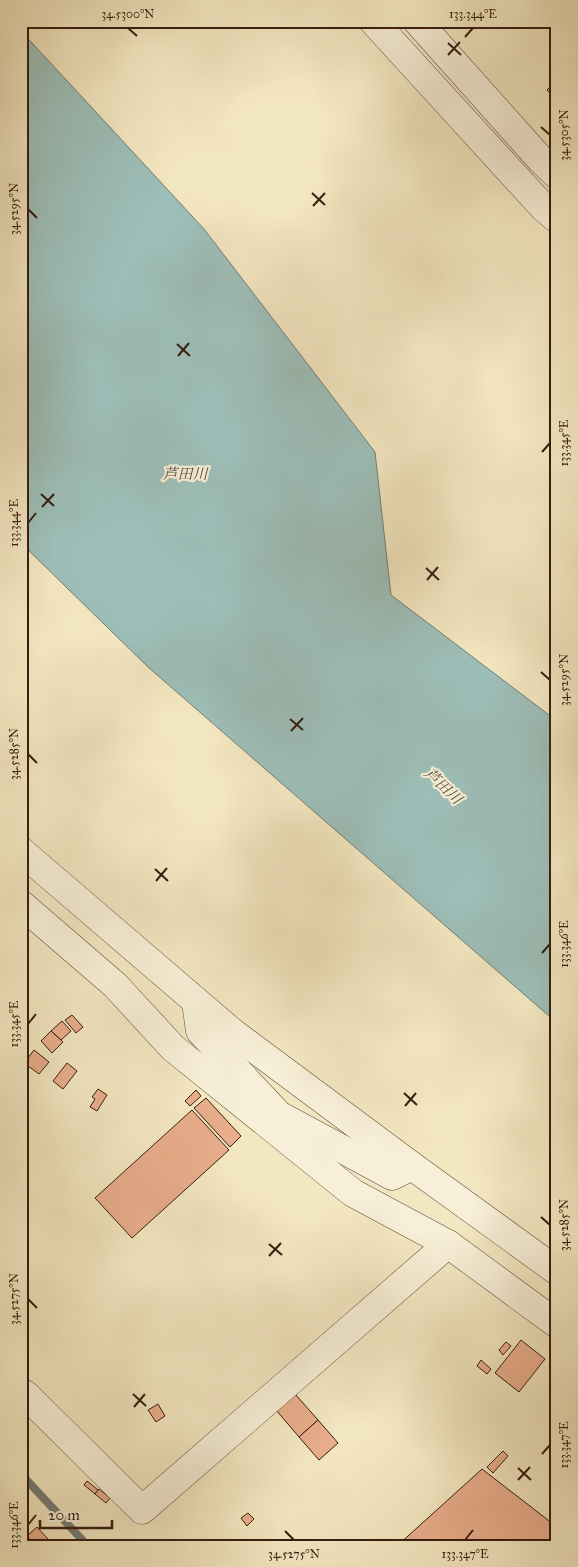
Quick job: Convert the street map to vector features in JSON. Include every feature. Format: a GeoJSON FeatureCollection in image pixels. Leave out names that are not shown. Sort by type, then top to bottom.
{"type":"FeatureCollection","features":[{"type":"Feature","properties":{"kind":"street"},"geometry":{"type":"LineString","coordinates":[[373,21],[543,207],[557,219]]}},
{"type":"Feature","properties":{"kind":"street"},"geometry":{"type":"LineString","coordinates":[[417,21],[541,160],[557,175]]}},
{"type":"Feature","properties":{"kind":"street"},"geometry":{"type":"LineString","coordinates":[[21,851],[232,1032],[557,1271]]}},
{"type":"Feature","properties":{"kind":"street"},"geometry":{"type":"LineString","coordinates":[[21,904],[115,985],[172,1048],[275,1121],[353,1192],[448,1244],[557,1324]]}},
{"type":"Feature","properties":{"kind":"street"},"geometry":{"type":"LineString","coordinates":[[196,1002],[200,1031],[275,1121],[392,1176],[412,1166]]}},
{"type":"Feature","properties":{"kind":"street"},"geometry":{"type":"LineString","coordinates":[[21,1392],[142,1510],[448,1244]]}},
{"type":"Feature","properties":{"kind":"water","name":"芦田川"},"geometry":{"type":"Polygon","coordinates":[[[21,31],[204,229],[375,452],[391,595],[557,721],[557,1023],[148,667],[21,543],[21,31]]]}},
{"type":"Feature","properties":{"kind":"building"},"geometry":{"type":"Polygon","coordinates":[[[485,21],[499,21],[491,28],[485,21]]]}},
{"type":"Feature","properties":{"kind":"building"},"geometry":{"type":"Polygon","coordinates":[[[557,85],[557,99],[547,90],[551,86],[554,88],[557,85]]]}},
{"type":"Feature","properties":{"kind":"building"},"geometry":{"type":"Polygon","coordinates":[[[72,1015],[83,1027],[76,1033],[65,1020],[72,1015]]]}},
{"type":"Feature","properties":{"kind":"building"},"geometry":{"type":"Polygon","coordinates":[[[62,1021],[71,1031],[61,1040],[51,1031],[62,1021]]]}},
{"type":"Feature","properties":{"kind":"building"},"geometry":{"type":"Polygon","coordinates":[[[51,1031],[63,1042],[52,1053],[41,1041],[51,1031]]]}},
{"type":"Feature","properties":{"kind":"building"},"geometry":{"type":"Polygon","coordinates":[[[34,1050],[49,1062],[39,1074],[24,1063],[34,1050]]]}},
{"type":"Feature","properties":{"kind":"building"},"geometry":{"type":"Polygon","coordinates":[[[67,1063],[77,1071],[63,1089],[53,1081],[67,1063]]]}},
{"type":"Feature","properties":{"kind":"building"},"geometry":{"type":"Polygon","coordinates":[[[98,1089],[107,1095],[97,1111],[90,1107],[95,1099],[92,1097],[98,1089]]]}},
{"type":"Feature","properties":{"kind":"building"},"geometry":{"type":"Polygon","coordinates":[[[196,1090],[201,1096],[190,1106],[185,1101],[196,1090]]]}},
{"type":"Feature","properties":{"kind":"building"},"geometry":{"type":"Polygon","coordinates":[[[206,1098],[241,1136],[230,1147],[194,1108],[206,1098]]]}},
{"type":"Feature","properties":{"kind":"building"},"geometry":{"type":"Polygon","coordinates":[[[192,1110],[229,1150],[132,1238],[95,1198],[192,1110]]]}},
{"type":"Feature","properties":{"kind":"building"},"geometry":{"type":"Polygon","coordinates":[[[521,1340],[545,1359],[519,1392],[495,1373],[521,1340]]]}},
{"type":"Feature","properties":{"kind":"building"},"geometry":{"type":"Polygon","coordinates":[[[506,1342],[511,1346],[503,1355],[499,1350],[506,1342]]]}},
{"type":"Feature","properties":{"kind":"building"},"geometry":{"type":"Polygon","coordinates":[[[481,1360],[491,1369],[487,1374],[477,1366],[481,1360]]]}},
{"type":"Feature","properties":{"kind":"building"},"geometry":{"type":"Polygon","coordinates":[[[295,1394],[318,1420],[299,1437],[276,1410],[295,1394]]]}},
{"type":"Feature","properties":{"kind":"building"},"geometry":{"type":"Polygon","coordinates":[[[158,1404],[165,1416],[156,1422],[148,1410],[158,1404]]]}},
{"type":"Feature","properties":{"kind":"building"},"geometry":{"type":"Polygon","coordinates":[[[318,1420],[338,1443],[319,1460],[299,1437],[318,1420]]]}},
{"type":"Feature","properties":{"kind":"building"},"geometry":{"type":"Polygon","coordinates":[[[503,1451],[508,1456],[493,1473],[487,1467],[503,1451]]]}},
{"type":"Feature","properties":{"kind":"building"},"geometry":{"type":"Polygon","coordinates":[[[482,1469],[557,1527],[557,1546],[397,1546],[482,1469]]]}},
{"type":"Feature","properties":{"kind":"building"},"geometry":{"type":"Polygon","coordinates":[[[87,1481],[98,1490],[95,1494],[84,1485],[87,1481]]]}},
{"type":"Feature","properties":{"kind":"building"},"geometry":{"type":"Polygon","coordinates":[[[99,1489],[110,1498],[106,1503],[95,1494],[99,1489]]]}},
{"type":"Feature","properties":{"kind":"building"},"geometry":{"type":"Polygon","coordinates":[[[248,1513],[254,1519],[247,1526],[241,1518],[248,1513]]]}},
{"type":"Feature","properties":{"kind":"building"},"geometry":{"type":"Polygon","coordinates":[[[37,1527],[48,1539],[40,1546],[35,1546],[27,1536],[37,1527]]]}},
{"type":"Feature","properties":{"kind":"waterway"},"geometry":{"type":"LineString","coordinates":[[21,1474],[88,1546]]}}]}
